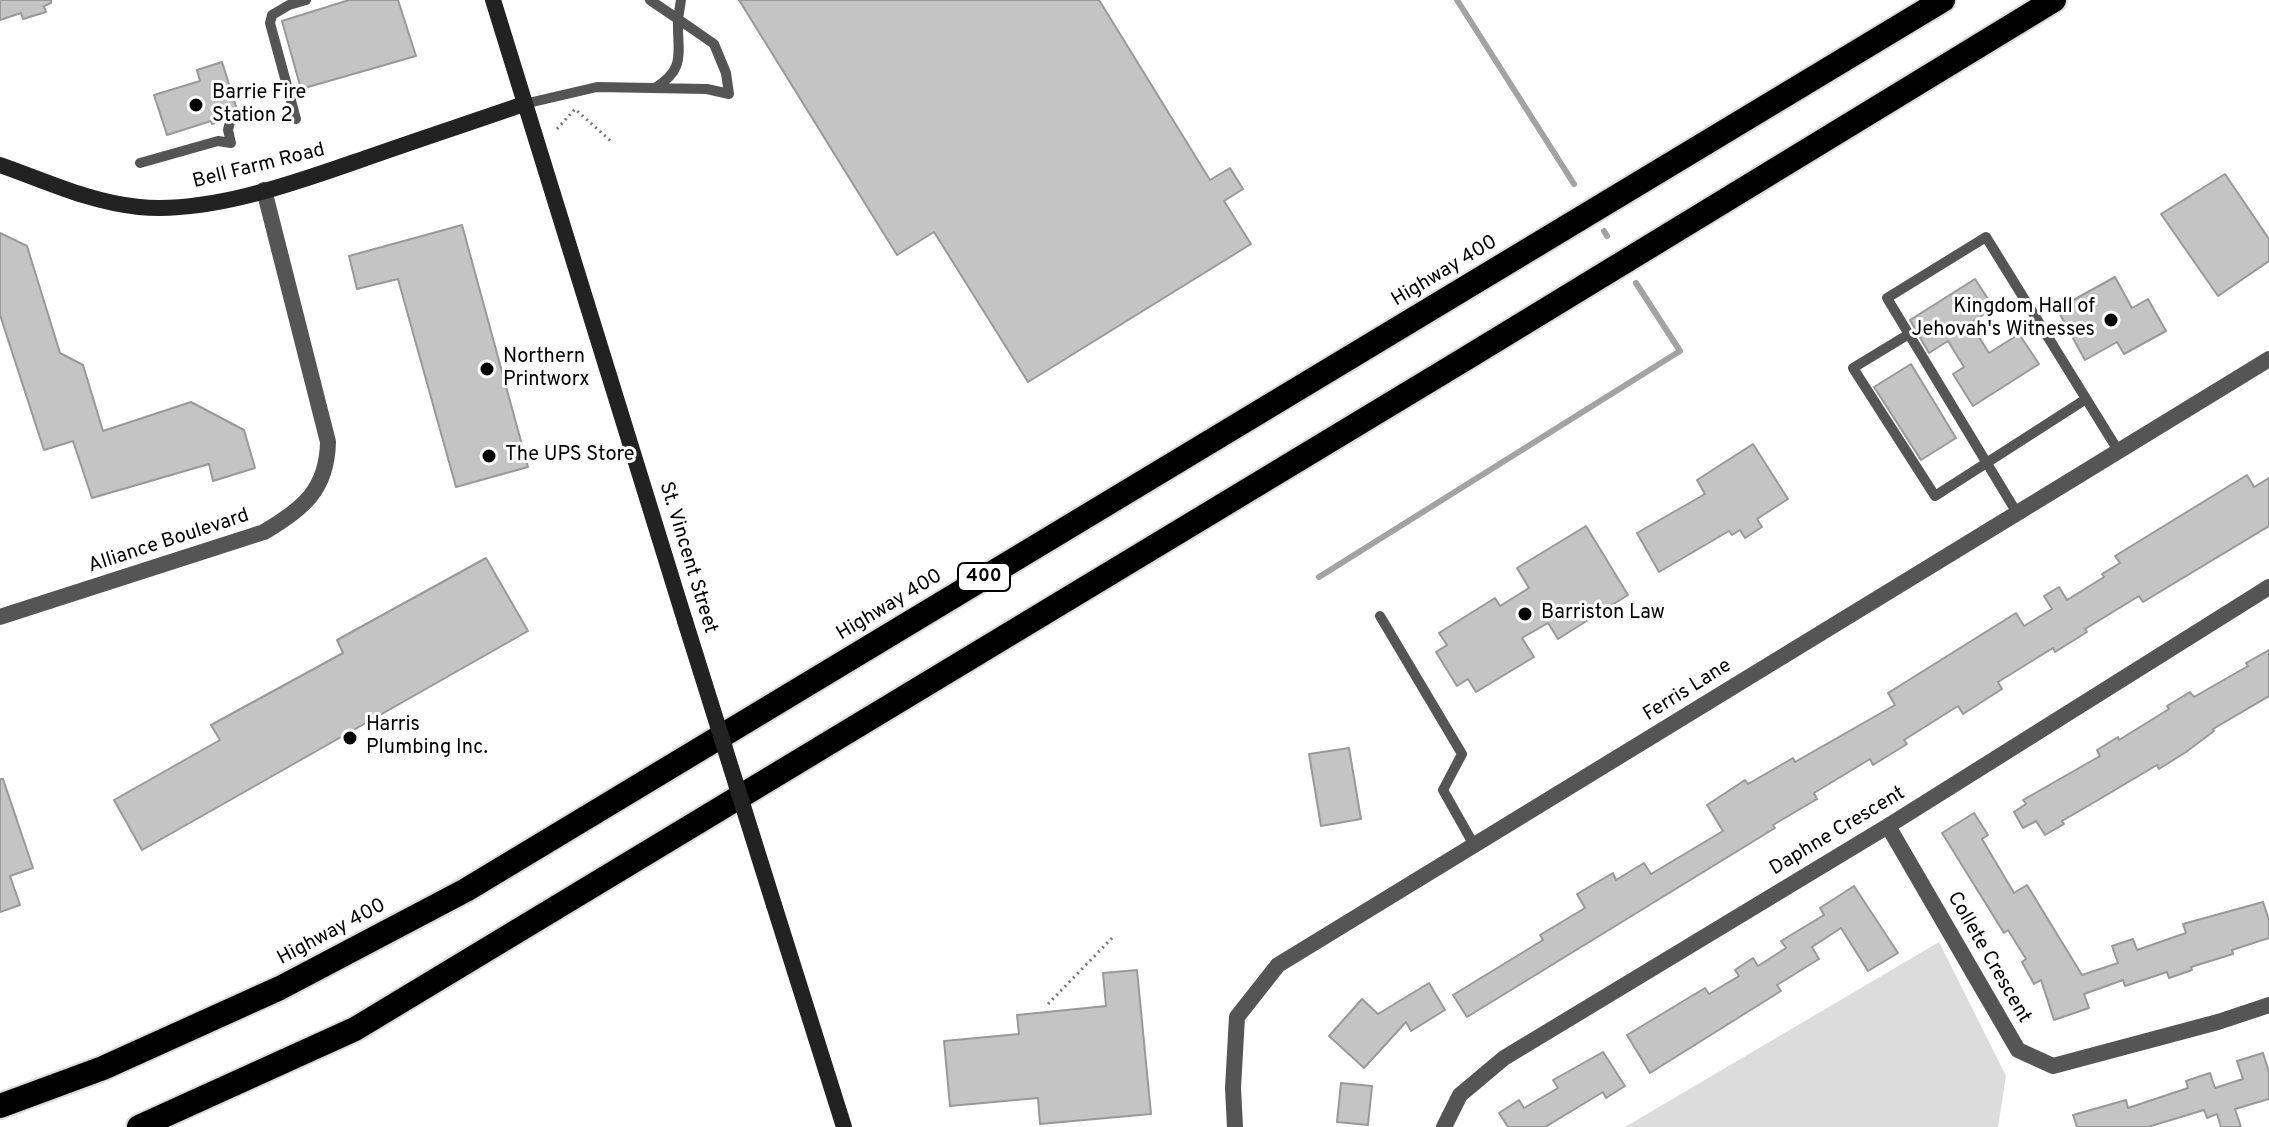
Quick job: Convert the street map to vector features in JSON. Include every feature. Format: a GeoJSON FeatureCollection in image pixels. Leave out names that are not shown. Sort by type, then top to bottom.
{"type":"FeatureCollection","features":[{"type":"Feature","properties":{"kind":"highway","name":"Highway 400"},"geometry":{"type":"LineString","coordinates":[[0,1106],[103,1068],[280,988],[466,890],[1943,0]]}},
{"type":"Feature","properties":{"kind":"highway"},"geometry":{"type":"LineString","coordinates":[[139,1127],[355,1029],[2054,0]]}},
{"type":"Feature","properties":{"kind":"main road","name":"St. Vincent Street"},"geometry":{"type":"LineString","coordinates":[[493,0],[844,1127]]}},
{"type":"Feature","properties":{"kind":"main road","name":"Bell Farm Road"},"geometry":{"type":"LineString","coordinates":[[0,165],[105,202],[141,207],[210,202],[314,176],[524,104]]}},
{"type":"Feature","properties":{"kind":"street","name":"Alliance Boulevard"},"geometry":{"type":"LineString","coordinates":[[0,617],[264,532],[297,511],[319,485],[327,463],[328,442],[264,190]]}},
{"type":"Feature","properties":{"kind":"street","name":"Ferris Lane"},"geometry":{"type":"LineString","coordinates":[[1235,1127],[1233,1088],[1237,1017],[1278,965],[2269,359]]}},
{"type":"Feature","properties":{"kind":"street","name":"Daphne Crescent"},"geometry":{"type":"LineString","coordinates":[[1444,1127],[1460,1095],[1504,1058],[1888,826],[2269,587]]}},
{"type":"Feature","properties":{"kind":"street","name":"Collete Crescent"},"geometry":{"type":"LineString","coordinates":[[1888,826],[2018,1050],[2053,1066],[2218,1022],[2269,1005]]}},
{"type":"Feature","properties":{"kind":"lane"},"geometry":{"type":"LineString","coordinates":[[296,119],[270,23],[272,15],[306,0]]}},
{"type":"Feature","properties":{"kind":"lane"},"geometry":{"type":"LineString","coordinates":[[524,104],[597,87],[707,89],[729,94],[726,73],[714,44],[650,0]]}},
{"type":"Feature","properties":{"kind":"lane"},"geometry":{"type":"LineString","coordinates":[[655,88],[668,80],[679,64],[678,19],[681,0]]}},
{"type":"Feature","properties":{"kind":"lane"},"geometry":{"type":"LineString","coordinates":[[140,163],[218,141],[231,143],[227,123]]}},
{"type":"Feature","properties":{"kind":"lane"},"geometry":{"type":"LineString","coordinates":[[2017,513],[1887,298],[1986,237],[2119,452]]}},
{"type":"Feature","properties":{"kind":"lane"},"geometry":{"type":"LineString","coordinates":[[1909,334],[1853,368],[1935,496],[2086,399]]}},
{"type":"Feature","properties":{"kind":"lane"},"geometry":{"type":"LineString","coordinates":[[1380,616],[1462,754],[1443,790],[1474,845]]}},
{"type":"Feature","properties":{"kind":"path"},"geometry":{"type":"LineString","coordinates":[[557,129],[575,109],[612,142]]}},
{"type":"Feature","properties":{"kind":"path"},"geometry":{"type":"LineString","coordinates":[[1048,1004],[1113,937]]}},
{"type":"Feature","properties":{"kind":"shaded area"},"geometry":{"type":"Polygon","coordinates":[[[1939,942],[2006,1076],[1998,1127],[1625,1127],[1939,942]]]}},
{"type":"Feature","properties":{"kind":"building"},"geometry":{"type":"Polygon","coordinates":[[[0,0],[51,0],[51,3],[44,6],[46,12],[23,19],[21,13],[0,20],[0,0]]]}},
{"type":"Feature","properties":{"kind":"building"},"geometry":{"type":"Polygon","coordinates":[[[349,0],[398,0],[416,56],[301,89],[282,21],[349,0]]]}},
{"type":"Feature","properties":{"kind":"building"},"geometry":{"type":"Polygon","coordinates":[[[739,0],[1099,0],[1210,180],[1230,168],[1243,189],[1224,201],[1251,244],[1028,382],[934,232],[897,255],[739,0]]]}},
{"type":"Feature","properties":{"kind":"building","name":"Barrie Fire Station 2"},"geometry":{"type":"Polygon","coordinates":[[[222,62],[239,116],[230,110],[222,121],[212,124],[211,121],[167,135],[154,95],[200,81],[197,70],[222,62]]]}},
{"type":"Feature","properties":{"kind":"building"},"geometry":{"type":"Polygon","coordinates":[[[2225,174],[2269,239],[2269,261],[2218,296],[2161,214],[2225,174]]]}},
{"type":"Feature","properties":{"kind":"building"},"geometry":{"type":"Polygon","coordinates":[[[462,225],[528,467],[456,487],[398,279],[357,289],[349,256],[462,225]]]}},
{"type":"Feature","properties":{"kind":"building"},"geometry":{"type":"Polygon","coordinates":[[[0,233],[27,246],[60,353],[83,365],[103,431],[191,402],[244,430],[255,468],[213,481],[209,464],[92,498],[73,441],[44,450],[0,315],[0,233]]]}},
{"type":"Feature","properties":{"kind":"building","name":"Kingdom Hall of Jehovah's Witnesses"},"geometry":{"type":"Polygon","coordinates":[[[2115,277],[2132,308],[2148,299],[2166,331],[2124,354],[2117,342],[2085,360],[2057,309],[2115,277]]]}},
{"type":"Feature","properties":{"kind":"building"},"geometry":{"type":"Polygon","coordinates":[[[1975,279],[1994,308],[1970,323],[1989,353],[2019,334],[2039,364],[1973,406],[1953,374],[1964,367],[1948,341],[1929,353],[1910,320],[1975,279]]]}},
{"type":"Feature","properties":{"kind":"building"},"geometry":{"type":"Polygon","coordinates":[[[1911,364],[1956,438],[1921,460],[1874,387],[1911,364]]]}},
{"type":"Feature","properties":{"kind":"building"},"geometry":{"type":"Polygon","coordinates":[[[1753,444],[1788,499],[1757,519],[1762,527],[1745,538],[1740,530],[1732,535],[1729,531],[1659,572],[1637,533],[1705,494],[1697,480],[1753,444]]]}},
{"type":"Feature","properties":{"kind":"building"},"geometry":{"type":"Polygon","coordinates":[[[2247,475],[2254,487],[2269,478],[2269,526],[2143,602],[2139,596],[2085,629],[2087,632],[2055,652],[2053,648],[1998,682],[2002,689],[1963,714],[1958,706],[1904,740],[1907,744],[1873,765],[1870,759],[1814,793],[1817,799],[1773,825],[1775,828],[1467,1017],[1453,995],[1543,940],[1540,935],[1585,908],[1577,894],[1613,873],[1616,880],[1644,863],[1651,874],[1723,831],[1707,805],[1745,780],[1748,784],[1793,758],[1795,762],[1895,705],[1888,693],[2016,613],[2024,626],[2052,609],[2044,596],[2059,587],[2067,600],[2120,563],[2115,556],[2247,475]]]}},
{"type":"Feature","properties":{"kind":"building"},"geometry":{"type":"Polygon","coordinates":[[[1586,526],[1628,595],[1558,639],[1548,623],[1522,638],[1534,657],[1476,692],[1468,679],[1457,686],[1436,652],[1447,645],[1439,633],[1495,598],[1500,606],[1529,588],[1517,568],[1586,526]]]}},
{"type":"Feature","properties":{"kind":"building"},"geometry":{"type":"Polygon","coordinates":[[[486,558],[528,631],[142,850],[114,800],[220,740],[211,725],[343,653],[337,640],[486,558]]]}},
{"type":"Feature","properties":{"kind":"building"},"geometry":{"type":"Polygon","coordinates":[[[2269,650],[2269,696],[2213,729],[2186,752],[2159,769],[2157,765],[2062,821],[2064,824],[2045,835],[2036,821],[2023,828],[2014,812],[2026,804],[2023,800],[2100,756],[2097,750],[2169,709],[2167,706],[2190,692],[2194,697],[2248,666],[2246,663],[2269,650]]]}},
{"type":"Feature","properties":{"kind":"building"},"geometry":{"type":"Polygon","coordinates":[[[1349,748],[1361,819],[1321,826],[1309,754],[1349,748]]]}},
{"type":"Feature","properties":{"kind":"building"},"geometry":{"type":"Polygon","coordinates":[[[0,779],[3,779],[33,868],[10,876],[20,905],[0,912],[0,779]]]}},
{"type":"Feature","properties":{"kind":"building"},"geometry":{"type":"Polygon","coordinates":[[[1974,813],[1988,835],[1982,839],[2014,893],[2027,885],[2082,975],[2118,963],[2112,946],[2133,939],[2137,950],[2186,933],[2183,924],[2263,902],[2269,920],[2269,938],[2232,950],[2233,954],[2191,967],[2192,970],[2169,978],[2167,972],[2125,986],[2123,980],[2084,994],[2089,1008],[2054,1020],[2041,980],[2034,984],[2022,962],[2026,959],[2008,930],[2004,933],[1942,833],[1974,813]]]}},
{"type":"Feature","properties":{"kind":"building"},"geometry":{"type":"Polygon","coordinates":[[[1854,886],[1898,953],[1868,971],[1841,928],[1812,947],[1819,959],[1777,985],[1781,991],[1650,1073],[1627,1035],[1705,988],[1709,994],[1739,976],[1735,970],[1753,958],[1758,966],[1786,948],[1781,941],[1824,915],[1820,908],[1854,886]]]}},
{"type":"Feature","properties":{"kind":"building"},"geometry":{"type":"Polygon","coordinates":[[[1137,970],[1151,1114],[1040,1124],[1038,1098],[950,1106],[944,1041],[1019,1034],[1017,1015],[1106,1006],[1103,973],[1137,970]]]}},
{"type":"Feature","properties":{"kind":"building"},"geometry":{"type":"Polygon","coordinates":[[[1429,983],[1445,1010],[1411,1031],[1406,1022],[1364,1068],[1329,1036],[1362,999],[1378,1014],[1429,983]]]}},
{"type":"Feature","properties":{"kind":"building"},"geometry":{"type":"Polygon","coordinates":[[[1603,1052],[1625,1086],[1606,1098],[1603,1092],[1545,1127],[1508,1127],[1499,1113],[1519,1100],[1524,1108],[1558,1088],[1553,1080],[1603,1052]]]}},
{"type":"Feature","properties":{"kind":"building"},"geometry":{"type":"Polygon","coordinates":[[[2263,1053],[2269,1072],[2269,1099],[2235,1109],[2241,1127],[2221,1127],[2217,1114],[2207,1118],[2204,1110],[2148,1127],[2077,1127],[2073,1115],[2126,1100],[2128,1108],[2188,1088],[2186,1081],[2210,1073],[2215,1088],[2243,1079],[2237,1061],[2263,1053]]]}},
{"type":"Feature","properties":{"kind":"building"},"geometry":{"type":"Polygon","coordinates":[[[1341,1083],[1372,1086],[1368,1125],[1337,1122],[1341,1083]]]}},
{"type":"Feature","properties":{"kind":"waterway"},"geometry":{"type":"LineString","coordinates":[[1457,0],[1574,184]]}},
{"type":"Feature","properties":{"kind":"waterway"},"geometry":{"type":"LineString","coordinates":[[1604,231],[1607,236]]}},
{"type":"Feature","properties":{"kind":"waterway"},"geometry":{"type":"LineString","coordinates":[[1319,577],[1680,351],[1636,283]]}},
{"type":"Feature","properties":{"kind":"place","name":"Barrie Fire Station 2"},"geometry":{"type":"Point","coordinates":[196,105]}},
{"type":"Feature","properties":{"kind":"place","name":"Kingdom Hall of Jehovah's Witnesses"},"geometry":{"type":"Point","coordinates":[2111,320]}},
{"type":"Feature","properties":{"kind":"place","name":"Northern Printworx"},"geometry":{"type":"Point","coordinates":[487,369]}},
{"type":"Feature","properties":{"kind":"place","name":"The UPS Store"},"geometry":{"type":"Point","coordinates":[489,456]}},
{"type":"Feature","properties":{"kind":"place","name":"Barriston Law"},"geometry":{"type":"Point","coordinates":[1525,614]}},
{"type":"Feature","properties":{"kind":"place","name":"Harris Plumbing Inc."},"geometry":{"type":"Point","coordinates":[350,738]}}]}
